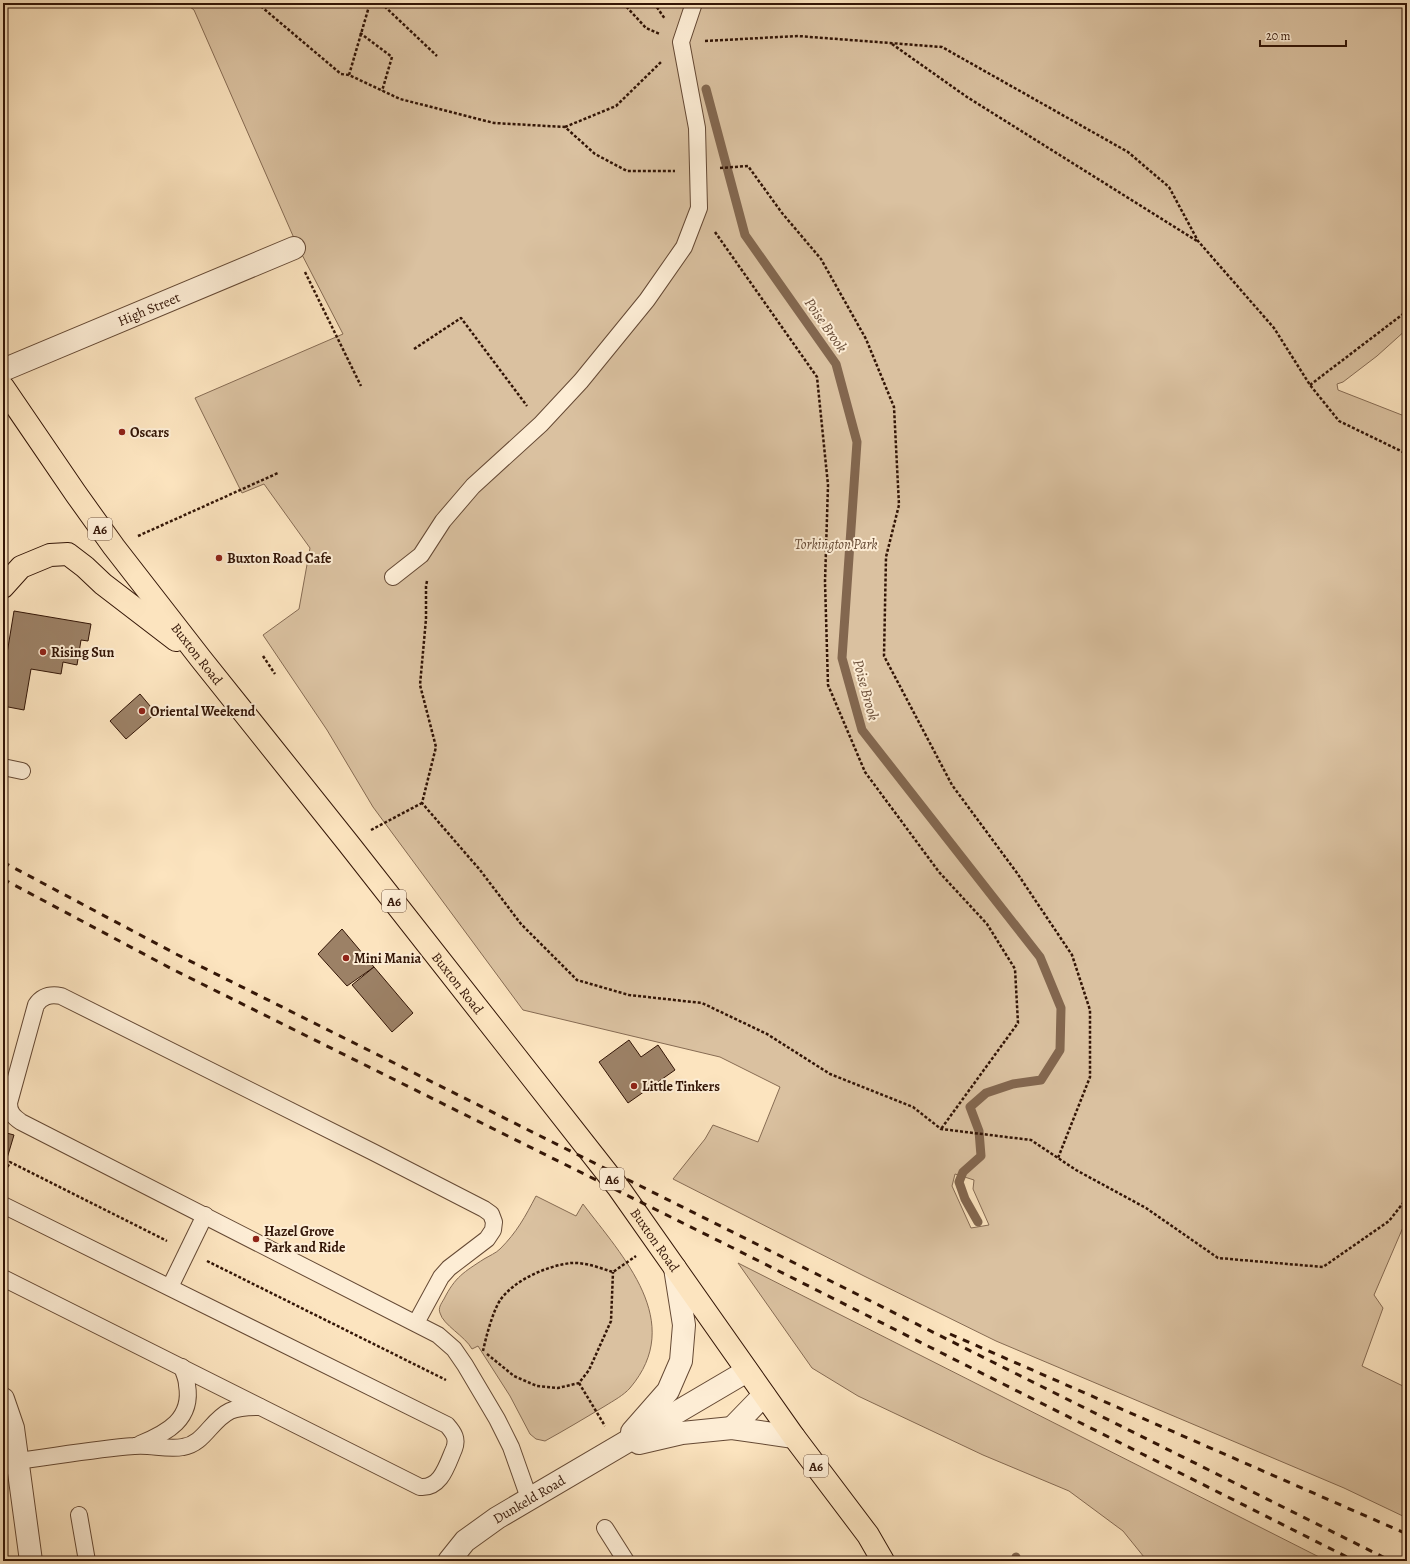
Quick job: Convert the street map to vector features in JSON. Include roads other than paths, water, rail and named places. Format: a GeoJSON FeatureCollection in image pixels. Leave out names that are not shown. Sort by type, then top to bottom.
{"type":"FeatureCollection","features":[{"type":"Feature","properties":{"kind":"highway"},"geometry":{"type":"LineString","coordinates":[[3,418],[5,390]]}},
{"type":"Feature","properties":{"kind":"highway","name":"Buxton Road"},"geometry":{"type":"LineString","coordinates":[[5,390],[114,547],[618,1187],[764,1396],[868,1535],[883,1561]]}},
{"type":"Feature","properties":{"kind":"highway"},"geometry":{"type":"LineString","coordinates":[[3,587],[21,568],[50,555],[68,554],[103,584],[201,659]]}},
{"type":"Feature","properties":{"kind":"street","name":"High Street"},"geometry":{"type":"LineString","coordinates":[[3,370],[294,248]]}},
{"type":"Feature","properties":{"kind":"street","name":"Dunkeld Road"},"geometry":{"type":"LineString","coordinates":[[618,1448],[668,1391],[681,1361],[684,1325],[675,1268]]}},
{"type":"Feature","properties":{"kind":"street","name":"Dunkeld Road"},"geometry":{"type":"LineString","coordinates":[[449,1561],[465,1541],[498,1518],[747,1371]]}},
{"type":"Feature","properties":{"kind":"street"},"geometry":{"type":"LineString","coordinates":[[732,1428],[764,1396]]}},
{"type":"Feature","properties":{"kind":"street"},"geometry":{"type":"LineString","coordinates":[[3,1398],[13,1428],[31,1561]]}},
{"type":"Feature","properties":{"kind":"street","name":"Dunkeld Road"},"geometry":{"type":"LineString","coordinates":[[618,1448],[682,1433],[732,1428],[794,1437]]}},
{"type":"Feature","properties":{"kind":"lane"},"geometry":{"type":"LineString","coordinates":[[393,577],[421,555],[443,521],[473,486],[541,424],[581,381],[647,300],[684,247],[699,208],[697,128],[681,42],[694,3]]}},
{"type":"Feature","properties":{"kind":"lane"},"geometry":{"type":"LineString","coordinates":[[3,767],[22,771]]}},
{"type":"Feature","properties":{"kind":"lane"},"geometry":{"type":"LineString","coordinates":[[416,1323],[434,1288],[445,1272],[487,1239],[493,1230],[494,1222],[491,1214],[484,1208],[374,1152],[61,996],[48,996],[40,999],[36,1005],[9,1103],[9,1109],[12,1115],[21,1122],[438,1335],[454,1349],[497,1419],[511,1447],[530,1498]]}},
{"type":"Feature","properties":{"kind":"lane"},"geometry":{"type":"LineString","coordinates":[[3,1205],[447,1425],[456,1438],[456,1444],[437,1482],[427,1488],[420,1487],[3,1278]]}},
{"type":"Feature","properties":{"kind":"lane"},"geometry":{"type":"LineString","coordinates":[[170,1287],[205,1215]]}},
{"type":"Feature","properties":{"kind":"lane"},"geometry":{"type":"LineString","coordinates":[[17,1461],[136,1445],[158,1437],[173,1426],[183,1416],[187,1405],[188,1386],[182,1368]]}},
{"type":"Feature","properties":{"kind":"lane"},"geometry":{"type":"LineString","coordinates":[[136,1445],[171,1449],[184,1447],[195,1443],[206,1434],[214,1423],[229,1412],[243,1408],[260,1407]]}},
{"type":"Feature","properties":{"kind":"lane"},"geometry":{"type":"LineString","coordinates":[[79,1514],[87,1561]]}},
{"type":"Feature","properties":{"kind":"lane"},"geometry":{"type":"LineString","coordinates":[[605,1528],[626,1561]]}},
{"type":"Feature","properties":{"kind":"waterway","name":"Poise Brook"},"geometry":{"type":"LineString","coordinates":[[706,89],[745,235],[836,364],[857,442],[842,658],[862,730],[1040,957],[1061,1008],[1060,1050],[1041,1080],[1013,1084],[986,1093],[970,1107],[979,1131],[981,1156],[963,1172],[959,1182],[965,1199],[978,1222]]}},
{"type":"Feature","properties":{"kind":"waterway","name":"Poise Brook"},"geometry":{"type":"LineString","coordinates":[[1016,1557],[1018,1561]]}},
{"type":"Feature","properties":{"kind":"railway"},"geometry":{"type":"LineString","coordinates":[[3,862],[178,955],[1391,1561]]}},
{"type":"Feature","properties":{"kind":"railway"},"geometry":{"type":"LineString","coordinates":[[3,879],[172,969],[731,1247],[1355,1561]]}},
{"type":"Feature","properties":{"kind":"railway"},"geometry":{"type":"LineString","coordinates":[[950,1334],[1407,1534]]}},
{"type":"Feature","properties":{"kind":"place","name":"Oscars"},"geometry":{"type":"Point","coordinates":[122,432]}},
{"type":"Feature","properties":{"kind":"place","name":"Buxton Road Cafe"},"geometry":{"type":"Point","coordinates":[219,558]}},
{"type":"Feature","properties":{"kind":"place","name":"Rising Sun"},"geometry":{"type":"Point","coordinates":[43,652]}},
{"type":"Feature","properties":{"kind":"place","name":"Oriental Weekend"},"geometry":{"type":"Point","coordinates":[142,711]}},
{"type":"Feature","properties":{"kind":"place","name":"Mini Mania"},"geometry":{"type":"Point","coordinates":[346,958]}},
{"type":"Feature","properties":{"kind":"place","name":"Little Tinkers"},"geometry":{"type":"Point","coordinates":[634,1086]}},
{"type":"Feature","properties":{"kind":"place","name":"Hazel Grove Park and Ride"},"geometry":{"type":"Point","coordinates":[256,1239]}},
{"type":"Feature","properties":{"kind":"park label","name":"Torkington Park"},"geometry":{"type":"Point","coordinates":[836,544]}}]}
